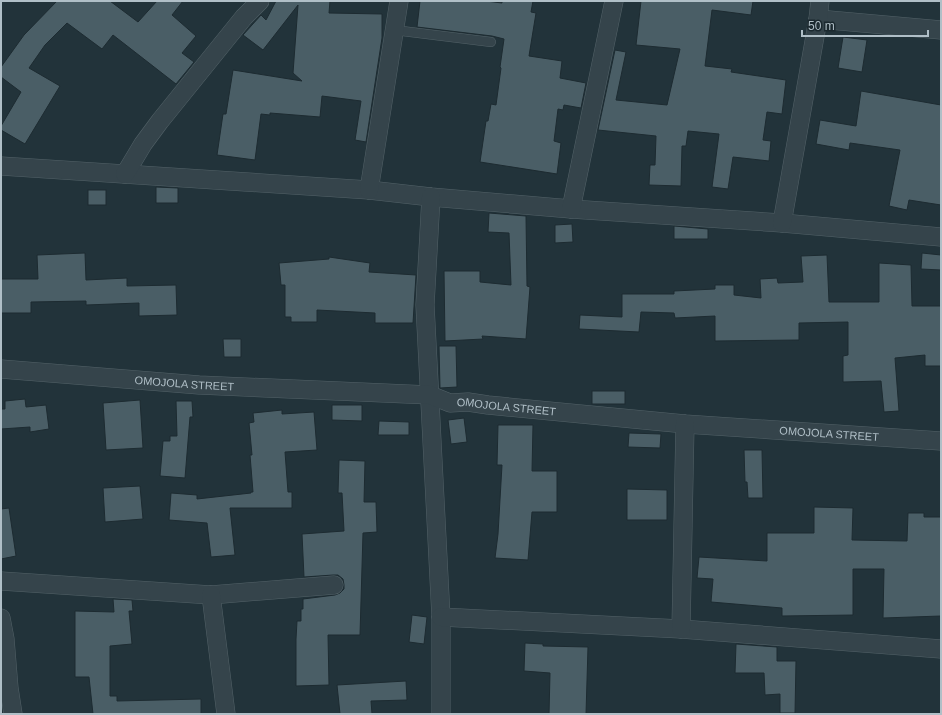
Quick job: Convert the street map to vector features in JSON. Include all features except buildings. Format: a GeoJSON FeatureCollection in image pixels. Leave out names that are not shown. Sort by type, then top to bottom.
{"type":"FeatureCollection","features":[{"type":"Feature","properties":{"kind":"street"},"geometry":{"type":"LineString","coordinates":[[125,174],[143,144],[160,121],[244,17],[260,1]]}},
{"type":"Feature","properties":{"kind":"street"},"geometry":{"type":"LineString","coordinates":[[369,190],[399,1]]}},
{"type":"Feature","properties":{"kind":"street"},"geometry":{"type":"LineString","coordinates":[[571,209],[614,1]]}},
{"type":"Feature","properties":{"kind":"street"},"geometry":{"type":"LineString","coordinates":[[782,223],[820,1]]}},
{"type":"Feature","properties":{"kind":"street"},"geometry":{"type":"LineString","coordinates":[[818,19],[941,30]]}},
{"type":"Feature","properties":{"kind":"street"},"geometry":{"type":"LineString","coordinates":[[1,166],[369,190],[571,209],[782,223],[941,237]]}},
{"type":"Feature","properties":{"kind":"street"},"geometry":{"type":"LineString","coordinates":[[431,197],[425,305],[441,618],[441,714]]}},
{"type":"Feature","properties":{"kind":"street","name":"OMOJOLA STREET"},"geometry":{"type":"LineString","coordinates":[[1,369],[199,385],[430,395],[450,403],[468,402],[685,424],[941,442]]}},
{"type":"Feature","properties":{"kind":"street"},"geometry":{"type":"LineString","coordinates":[[681,630],[685,424]]}},
{"type":"Feature","properties":{"kind":"street"},"geometry":{"type":"LineString","coordinates":[[1,581],[212,595],[334,585]]}},
{"type":"Feature","properties":{"kind":"street"},"geometry":{"type":"LineString","coordinates":[[212,595],[226,714]]}},
{"type":"Feature","properties":{"kind":"street"},"geometry":{"type":"LineString","coordinates":[[1,618],[5,639],[5,690],[13,714]]}},
{"type":"Feature","properties":{"kind":"street"},"geometry":{"type":"LineString","coordinates":[[441,618],[681,630],[941,649]]}},
{"type":"Feature","properties":{"kind":"lane"},"geometry":{"type":"LineString","coordinates":[[394,30],[491,42]]}}]}
